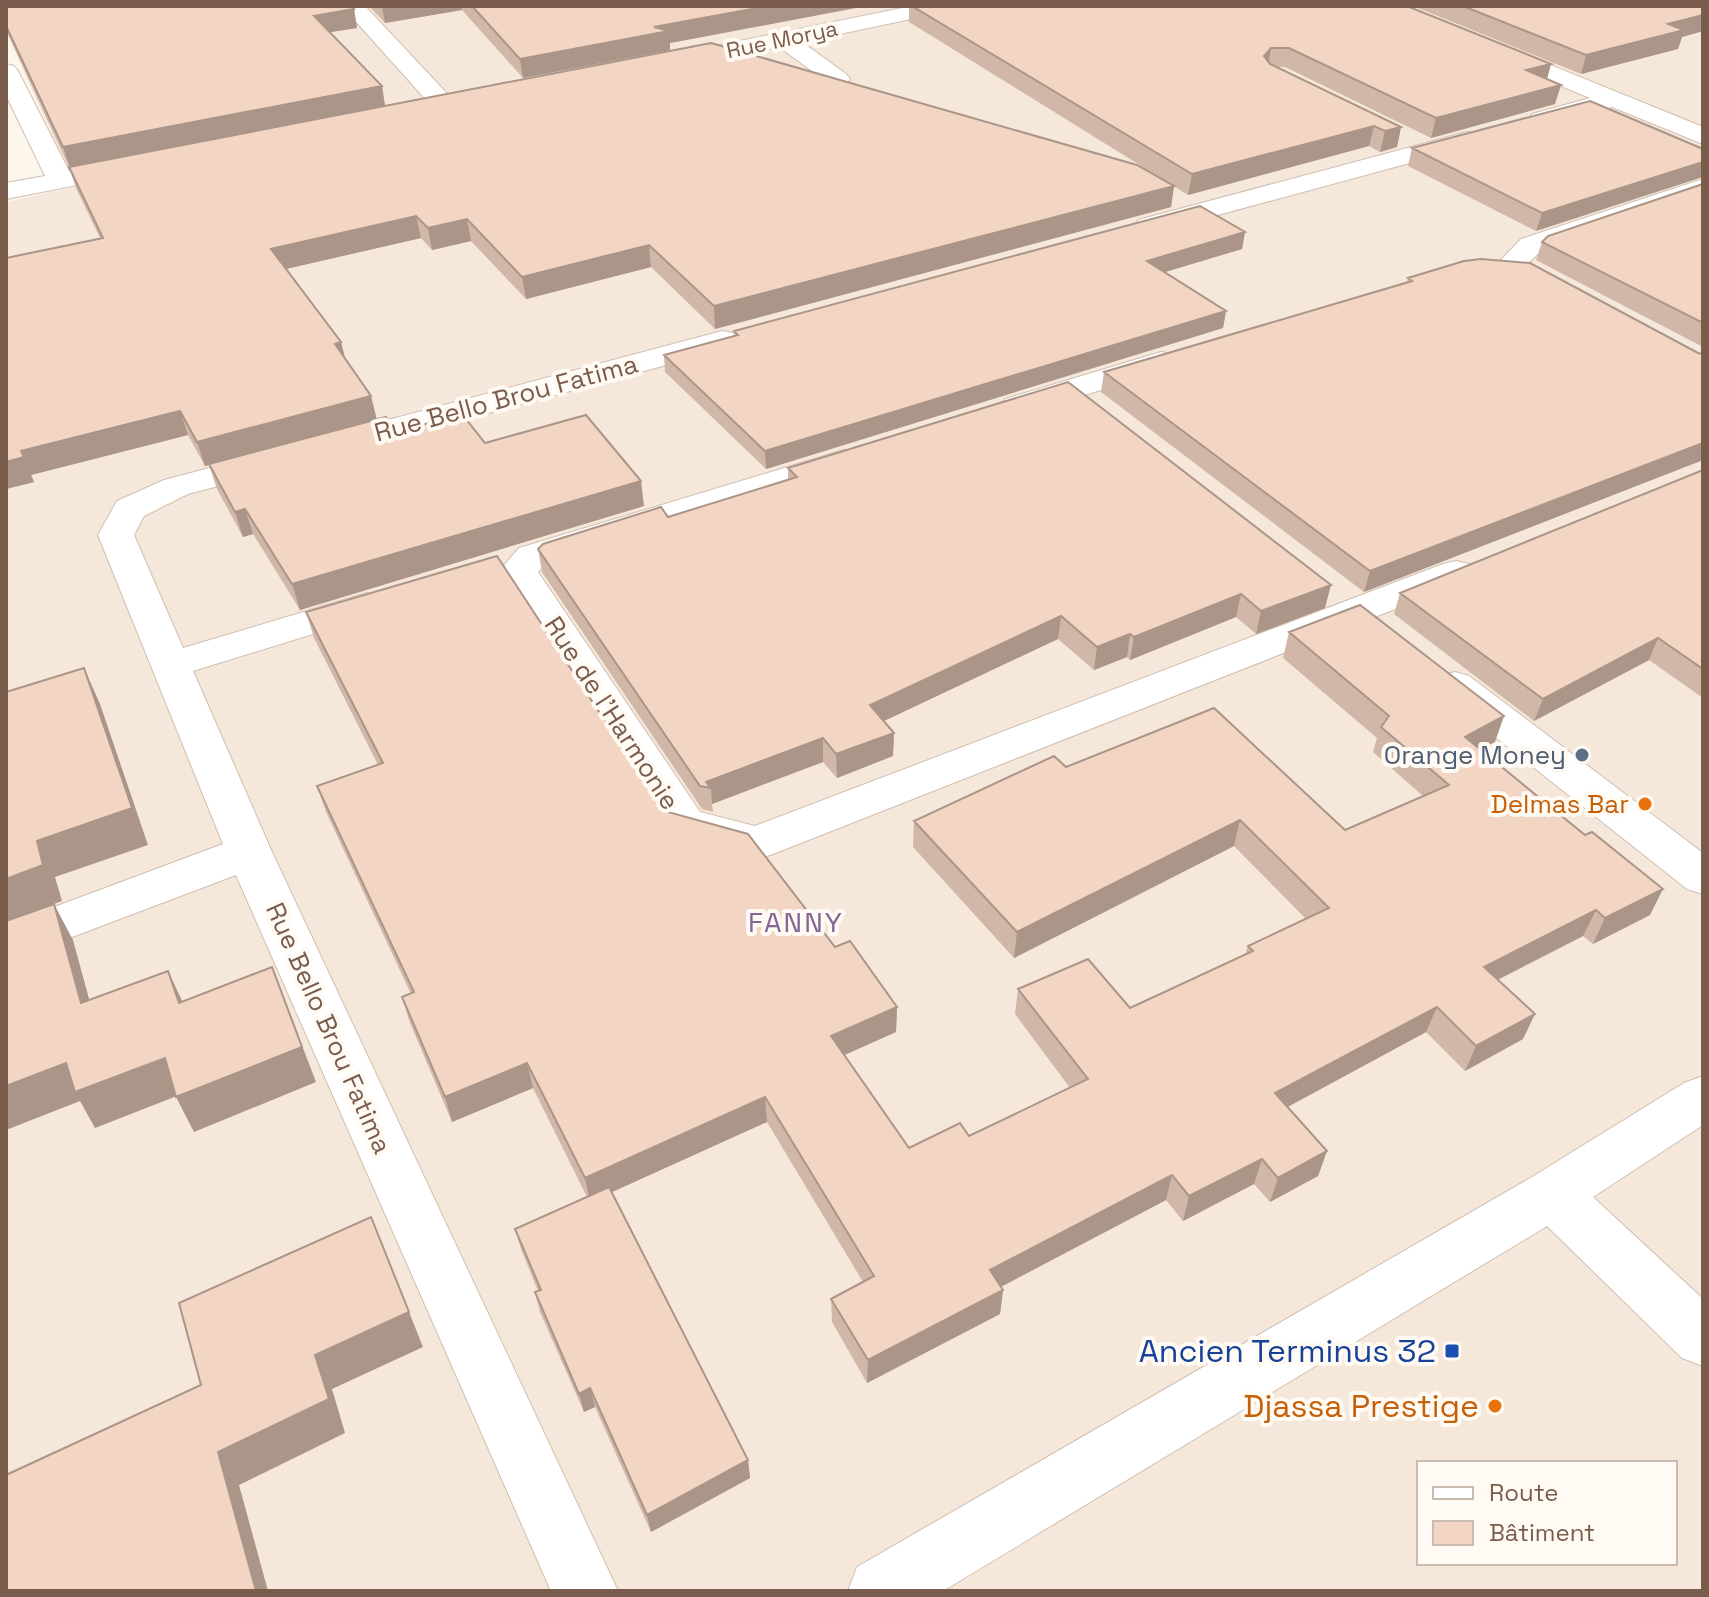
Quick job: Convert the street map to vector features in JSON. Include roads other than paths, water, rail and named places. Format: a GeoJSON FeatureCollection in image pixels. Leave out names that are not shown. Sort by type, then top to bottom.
{"type":"FeatureCollection","features":[{"type":"Feature","properties":{"kind":"street"},"geometry":{"type":"LineString","coordinates":[[353,6],[445,106]]}},
{"type":"Feature","properties":{"kind":"street","name":"Rue Morya"},"geometry":{"type":"LineString","coordinates":[[648,67],[914,9],[944,6]]}},
{"type":"Feature","properties":{"kind":"street"},"geometry":{"type":"LineString","coordinates":[[1386,6],[1703,136]]}},
{"type":"Feature","properties":{"kind":"street"},"geometry":{"type":"LineString","coordinates":[[783,39],[838,79]]}},
{"type":"Feature","properties":{"kind":"street"},"geometry":{"type":"LineString","coordinates":[[6,71],[60,180]]}},
{"type":"Feature","properties":{"kind":"street"},"geometry":{"type":"LineString","coordinates":[[414,112],[476,100]]}},
{"type":"Feature","properties":{"kind":"street"},"geometry":{"type":"LineString","coordinates":[[1109,236],[1416,143],[1612,100]]}},
{"type":"Feature","properties":{"kind":"street"},"geometry":{"type":"LineString","coordinates":[[6,191],[153,163]]}},
{"type":"Feature","properties":{"kind":"street"},"geometry":{"type":"LineString","coordinates":[[1508,267],[1531,245],[1703,187]]}},
{"type":"Feature","properties":{"kind":"street"},"geometry":{"type":"LineString","coordinates":[[1476,266],[1532,271],[1545,278]]}},
{"type":"Feature","properties":{"kind":"street","name":"Rue Bello Brou Fatima"},"geometry":{"type":"LineString","coordinates":[[585,1591],[249,852],[116,535],[130,509],[176,487],[757,331]]}},
{"type":"Feature","properties":{"kind":"street"},"geometry":{"type":"LineString","coordinates":[[981,417],[1189,352]]}},
{"type":"Feature","properties":{"kind":"street"},"geometry":{"type":"LineString","coordinates":[[1072,389],[1109,418]]}},
{"type":"Feature","properties":{"kind":"street"},"geometry":{"type":"LineString","coordinates":[[477,571],[874,450]]}},
{"type":"Feature","properties":{"kind":"street","name":"Rue de l'Harmonie"},"geometry":{"type":"LineString","coordinates":[[532,556],[518,571],[685,824],[757,843],[1360,611]]}},
{"type":"Feature","properties":{"kind":"street"},"geometry":{"type":"LineString","coordinates":[[1360,611],[1488,559]]}},
{"type":"Feature","properties":{"kind":"street"},"geometry":{"type":"LineString","coordinates":[[1322,582],[1703,877]]}},
{"type":"Feature","properties":{"kind":"street"},"geometry":{"type":"LineString","coordinates":[[170,665],[407,592]]}},
{"type":"Feature","properties":{"kind":"street"},"geometry":{"type":"LineString","coordinates":[[6,944],[249,852]]}},
{"type":"Feature","properties":{"kind":"street"},"geometry":{"type":"LineString","coordinates":[[881,1591],[1552,1194],[1703,1098]]}},
{"type":"Feature","properties":{"kind":"street"},"geometry":{"type":"LineString","coordinates":[[1552,1194],[1703,1338]]}},
{"type":"Feature","properties":{"kind":"place","name":"Orange Money"},"geometry":{"type":"Point","coordinates":[1582,755]}},
{"type":"Feature","properties":{"kind":"place","name":"Delmas Bar"},"geometry":{"type":"Point","coordinates":[1645,804]}},
{"type":"Feature","properties":{"kind":"place","name":"Ancien Terminus 32"},"geometry":{"type":"Point","coordinates":[1452,1351]}},
{"type":"Feature","properties":{"kind":"place","name":"Djassa Prestige"},"geometry":{"type":"Point","coordinates":[1495,1406]}},
{"type":"Feature","properties":{"kind":"district","name":"FANNY"},"geometry":{"type":"Point","coordinates":[796,922]}}]}
